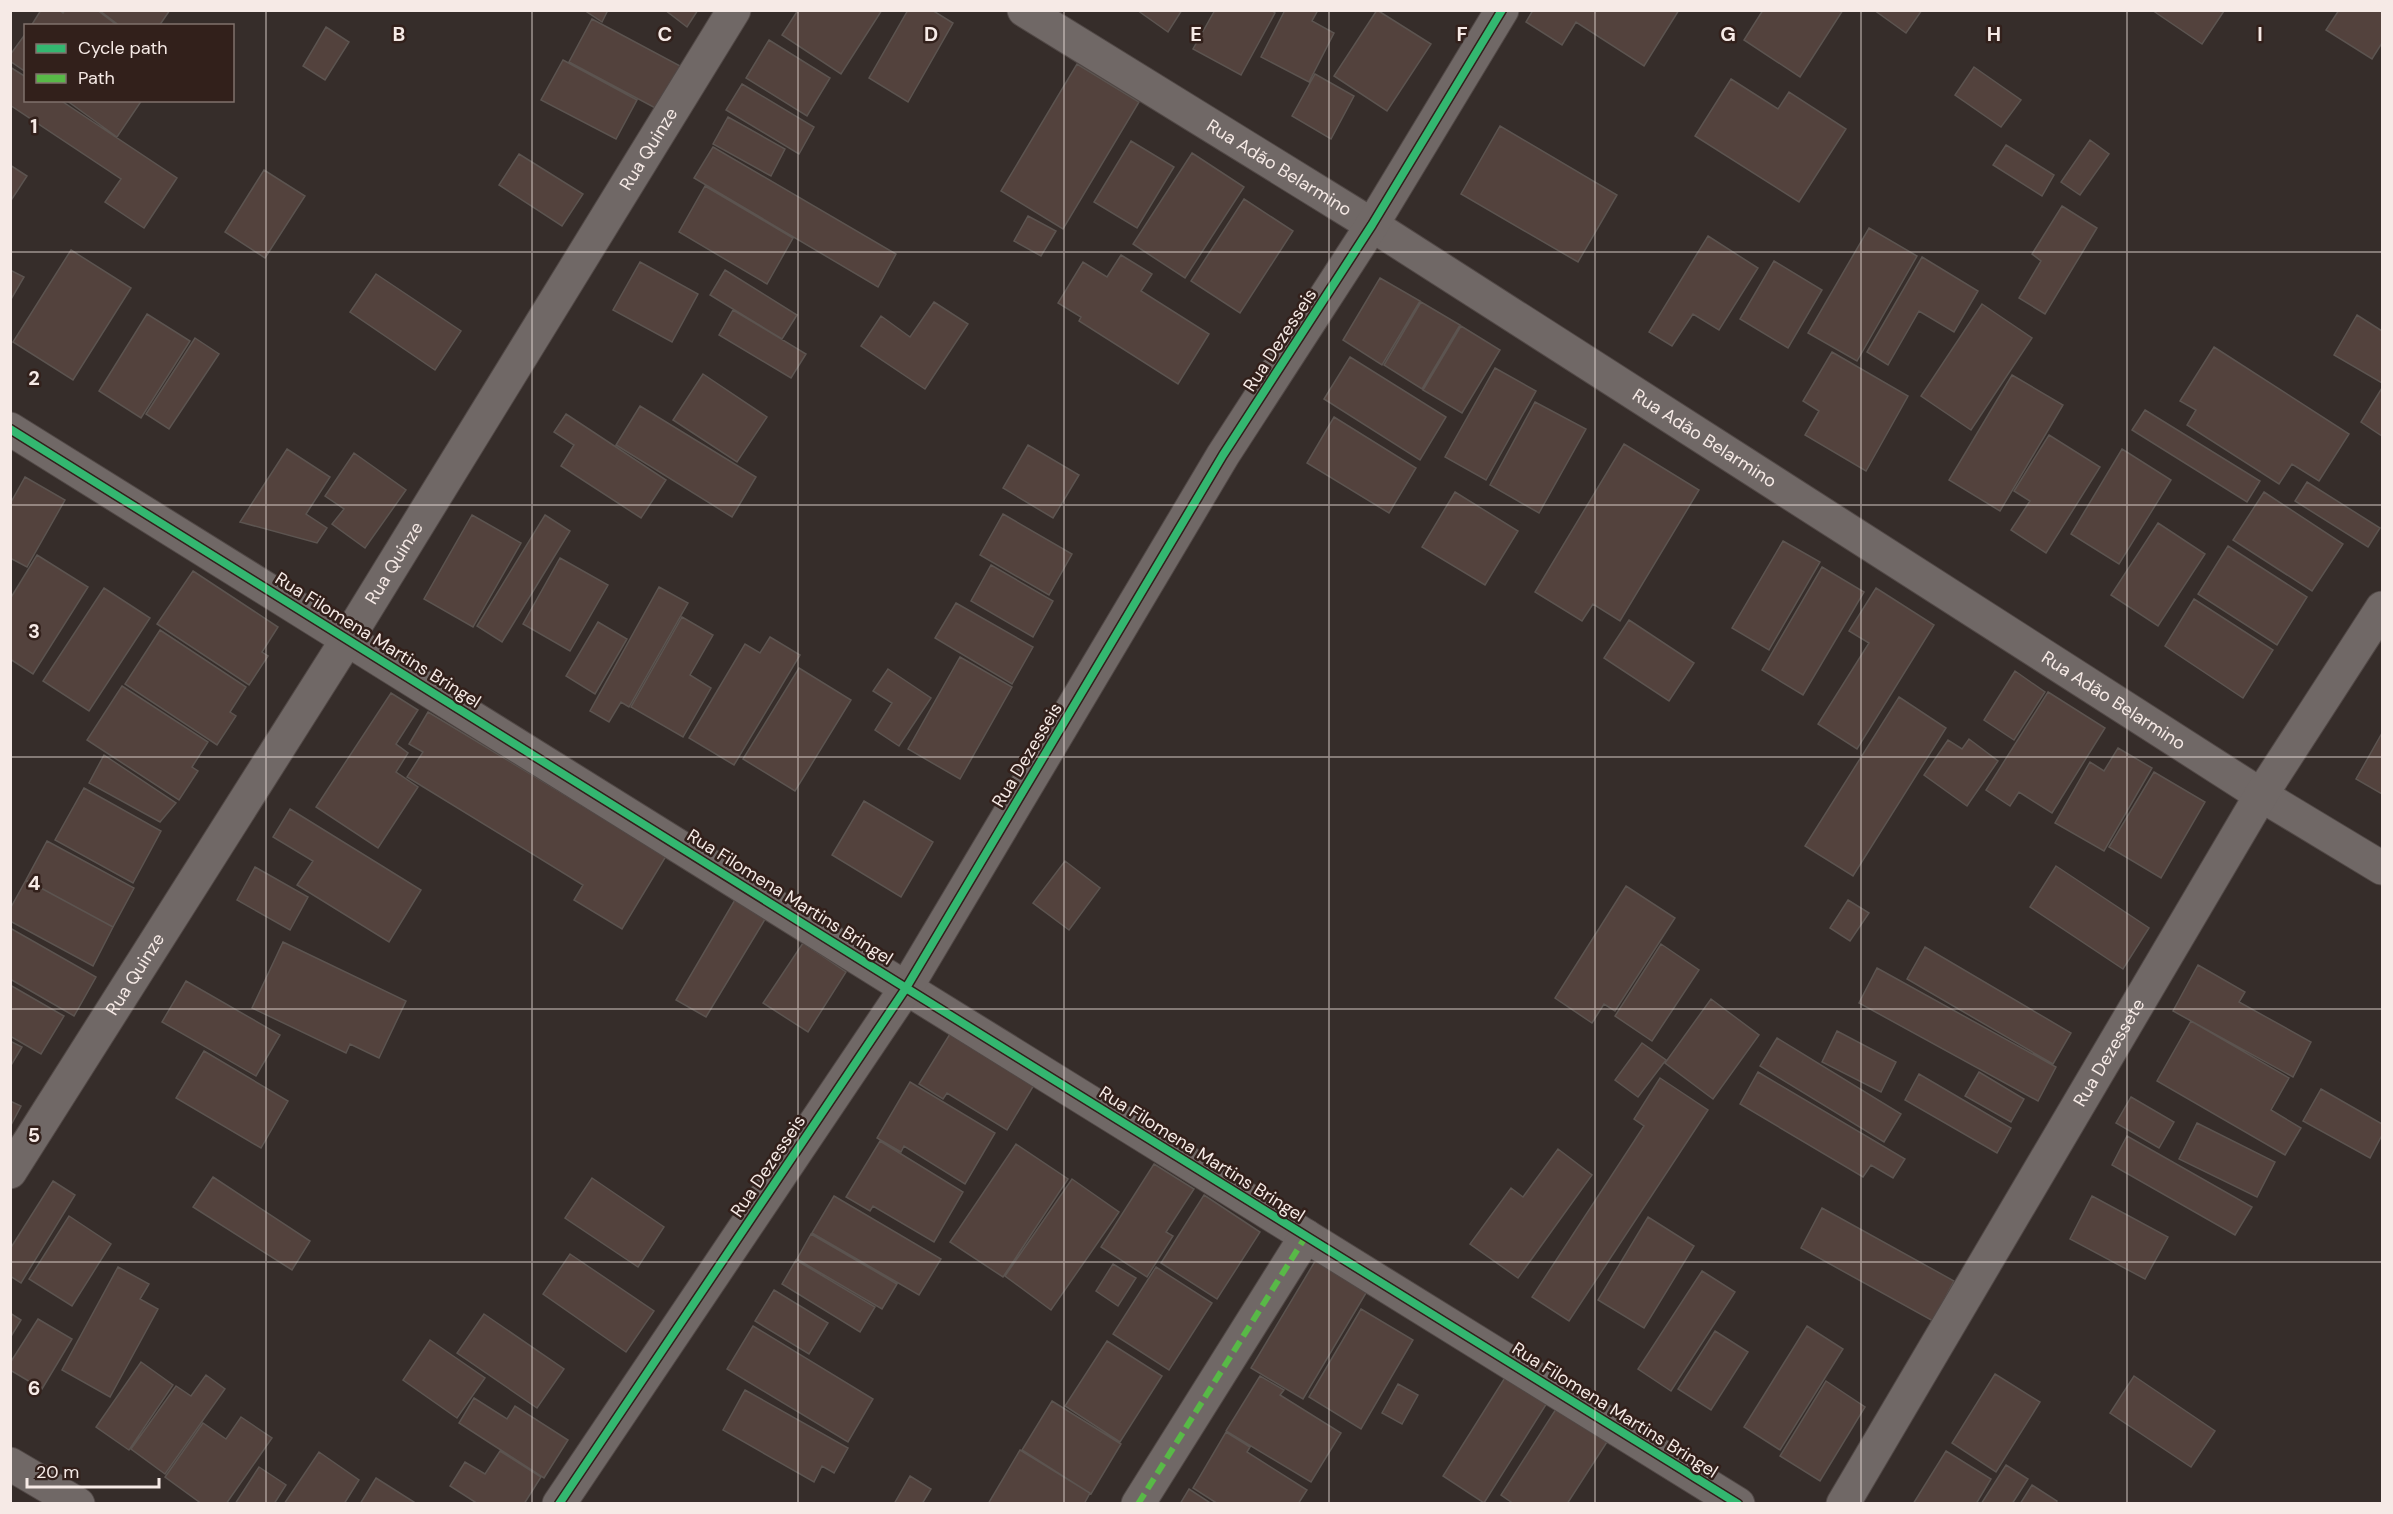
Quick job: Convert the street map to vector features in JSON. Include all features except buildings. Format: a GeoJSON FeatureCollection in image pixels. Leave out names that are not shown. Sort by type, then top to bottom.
{"type":"FeatureCollection","features":[{"type":"Feature","properties":{"kind":"street","name":"Rua Quinze"},"geometry":{"type":"LineString","coordinates":[[10,1172],[348,638],[734,10]]}},
{"type":"Feature","properties":{"kind":"street","name":"Rua Adão Belarmino"},"geometry":{"type":"LineString","coordinates":[[1024,10],[1372,225],[2261,795],[2382,868]]}},
{"type":"Feature","properties":{"kind":"street","name":"Rua Dezesseis"},"geometry":{"type":"LineString","coordinates":[[559,1503],[906,988],[1223,455],[1372,225],[1502,10]]}},
{"type":"Feature","properties":{"kind":"street","name":"Rua Filomena Martins Bringel"},"geometry":{"type":"LineString","coordinates":[[10,429],[1737,1503]]}},
{"type":"Feature","properties":{"kind":"street","name":"Rua Dezessete"},"geometry":{"type":"LineString","coordinates":[[1844,1503],[2261,795],[2382,608]]}},
{"type":"Feature","properties":{"kind":"street"},"geometry":{"type":"LineString","coordinates":[[1138,1503],[1306,1236]]}},
{"type":"Feature","properties":{"kind":"street"},"geometry":{"type":"LineString","coordinates":[[10,1464],[78,1503]]}},
{"type":"Feature","properties":{"kind":"marked path"},"geometry":{"type":"LineString","coordinates":[[1138,1504],[1306,1236]]}},
{"type":"Feature","properties":{"kind":"cycle path"},"geometry":{"type":"LineString","coordinates":[[559,1504],[906,988],[1223,455],[1372,225],[1502,10]]}},
{"type":"Feature","properties":{"kind":"cycle path"},"geometry":{"type":"LineString","coordinates":[[10,429],[1738,1504]]}}]}
